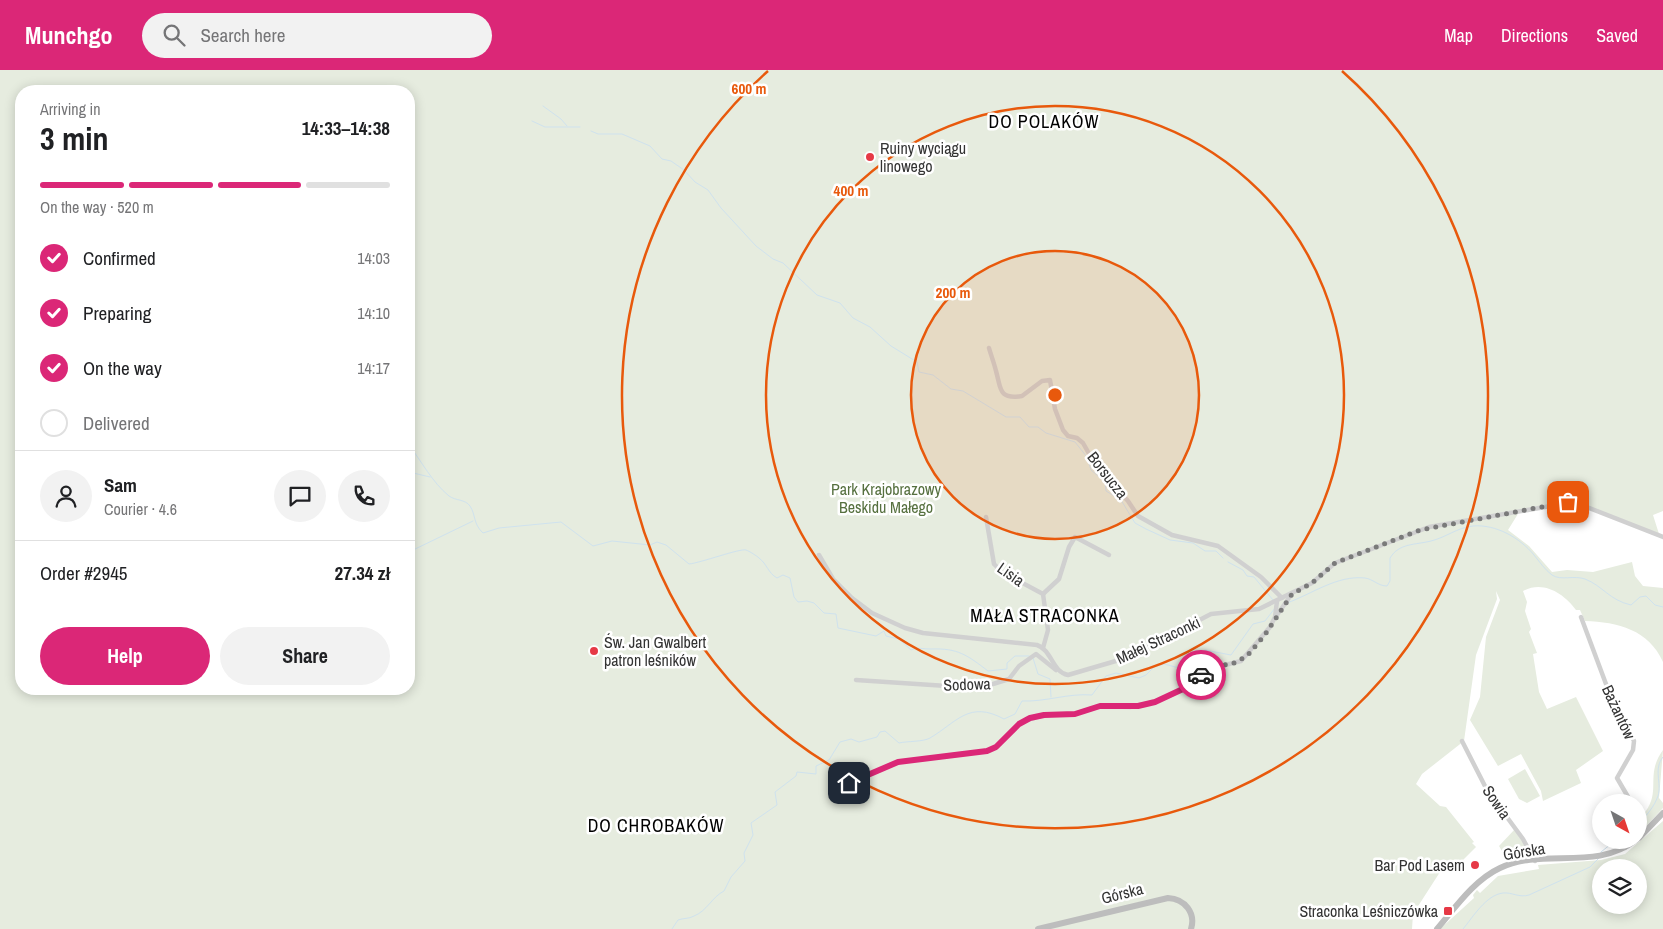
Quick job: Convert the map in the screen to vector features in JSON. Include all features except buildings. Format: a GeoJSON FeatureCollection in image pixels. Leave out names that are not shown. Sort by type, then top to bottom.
{"type":"FeatureCollection","features":[{"type":"Feature","properties":{"kind":"street","name":"Borsucza"},"geometry":{"type":"LineString","coordinates":[[989,348],[997,373],[999,389],[1004,394],[1022,396],[1042,381],[1050,380],[1055,409],[1063,430],[1068,436],[1077,438],[1083,443],[1096,466],[1128,501],[1138,516],[1172,535],[1218,546],[1261,577],[1279,601]]}},
{"type":"Feature","properties":{"kind":"street","name":"Małej Straconki"},"geometry":{"type":"LineString","coordinates":[[1060,672],[1072,674],[1126,658],[1211,614],[1252,611],[1279,601],[1312,583],[1335,563],[1420,530],[1559,504],[1581,504],[1663,537]]}},
{"type":"Feature","properties":{"kind":"street","name":"Lisia"},"geometry":{"type":"LineString","coordinates":[[986,517],[991,536],[994,564],[1002,572],[1043,594]]}},
{"type":"Feature","properties":{"kind":"street","name":"Lisia"},"geometry":{"type":"LineString","coordinates":[[1043,594],[1059,579],[1069,547],[1075,538],[1109,555]]}},
{"type":"Feature","properties":{"kind":"street"},"geometry":{"type":"LineString","coordinates":[[819,555],[833,579],[852,598],[872,613],[905,628],[923,633],[1043,648],[1060,672]]}},
{"type":"Feature","properties":{"kind":"street","name":"Lisia"},"geometry":{"type":"LineString","coordinates":[[1043,594],[1048,630],[1043,648]]}},
{"type":"Feature","properties":{"kind":"street"},"geometry":{"type":"LineString","coordinates":[[849,783],[898,762],[987,751],[996,747],[1019,724],[1037,717],[1075,714],[1100,706],[1138,706],[1164,699],[1185,688],[1209,669],[1240,661],[1247,656],[1264,636],[1275,615],[1292,594]]}},
{"type":"Feature","properties":{"kind":"street"},"geometry":{"type":"LineString","coordinates":[[1275,615],[1279,601]]}},
{"type":"Feature","properties":{"kind":"street","name":"Bażantów"},"geometry":{"type":"LineString","coordinates":[[1582,617],[1601,673],[1634,740],[1633,750],[1617,778],[1626,794]]}},
{"type":"Feature","properties":{"kind":"street","name":"Sodowa"},"geometry":{"type":"LineString","coordinates":[[856,680],[978,686],[1007,681],[1025,660],[1035,654],[1040,655],[1060,672]]}},
{"type":"Feature","properties":{"kind":"street","name":"Sowia"},"geometry":{"type":"LineString","coordinates":[[1462,741],[1488,790],[1523,839],[1535,861]]}},
{"type":"Feature","properties":{"kind":"street","name":"Górska"},"geometry":{"type":"LineString","coordinates":[[1648,828],[1663,812]]}},
{"type":"Feature","properties":{"kind":"street","name":"Górska"},"geometry":{"type":"LineString","coordinates":[[1437,929],[1487,876],[1505,866],[1535,861],[1604,856],[1622,849]]}},
{"type":"Feature","properties":{"kind":"street","name":"Górska"},"geometry":{"type":"LineString","coordinates":[[1038,929],[1168,898],[1178,900],[1187,906],[1192,919],[1191,929]]}},
{"type":"Feature","properties":{"kind":"green space","name":"Park Krajobrazowy Beskidu Małego"},"geometry":{"type":"Polygon","coordinates":[[[0,70],[1663,70],[1663,511],[1653,515],[1659,534],[1575,501],[1521,509],[1508,530],[1529,546],[1552,572],[1567,570],[1593,572],[1632,562],[1635,576],[1643,586],[1663,588],[1663,662],[1650,642],[1641,635],[1609,623],[1585,621],[1580,610],[1576,610],[1566,599],[1553,590],[1538,587],[1523,591],[1527,602],[1525,611],[1531,629],[1529,632],[1537,653],[1533,654],[1539,692],[1547,709],[1576,697],[1603,751],[1576,770],[1581,783],[1543,801],[1541,791],[1521,754],[1498,766],[1470,720],[1480,697],[1486,637],[1500,600],[1496,591],[1497,599],[1476,655],[1464,741],[1422,774],[1416,784],[1440,806],[1446,807],[1476,847],[1457,866],[1440,872],[1413,914],[1412,929],[0,929],[0,70]]]}},
{"type":"Feature","properties":{"kind":"green space"},"geometry":{"type":"Polygon","coordinates":[[[1663,750],[1659,798],[1663,803],[1663,808],[1648,824],[1648,808],[1652,798],[1655,768],[1663,750]]]}},
{"type":"Feature","properties":{"kind":"green space"},"geometry":{"type":"Polygon","coordinates":[[[1525,769],[1540,796],[1527,803],[1519,799],[1508,779],[1525,769]]]}},
{"type":"Feature","properties":{"kind":"green space"},"geometry":{"type":"Polygon","coordinates":[[[1663,821],[1663,929],[1440,929],[1474,898],[1473,895],[1477,890],[1480,893],[1498,876],[1539,869],[1538,865],[1592,861],[1592,914],[1647,914],[1647,859],[1605,859],[1625,854],[1631,849],[1648,849],[1648,834],[1663,821]]]}},
{"type":"Feature","properties":{"kind":"green space"},"geometry":{"type":"Polygon","coordinates":[[[1515,829],[1532,857],[1508,861],[1499,846],[1515,829]]]}},
{"type":"Feature","properties":{"kind":"waterway"},"geometry":{"type":"LineString","coordinates":[[543,106],[561,119],[567,126]]}},
{"type":"Feature","properties":{"kind":"waterway"},"geometry":{"type":"LineString","coordinates":[[532,121],[545,127],[580,127]]}},
{"type":"Feature","properties":{"kind":"waterway"},"geometry":{"type":"LineString","coordinates":[[591,131],[598,134],[622,134],[650,146],[662,159],[671,161],[684,170],[695,182],[708,190],[721,208],[756,246],[773,259],[783,263],[817,295],[840,303],[853,318],[870,327],[891,346],[917,362],[919,372],[933,375],[951,389],[963,391],[1006,417],[1020,417],[1029,427],[1038,427],[1046,433],[1075,442],[1087,457],[1091,470],[1105,482],[1106,491],[1121,500],[1135,523],[1170,540],[1193,543],[1205,551],[1216,551],[1223,558]]}},
{"type":"Feature","properties":{"kind":"waterway"},"geometry":{"type":"LineString","coordinates":[[415,454],[432,478],[449,496],[466,502],[470,506],[476,523],[483,533],[499,528],[561,522],[593,546],[612,541],[650,545],[657,542],[666,545],[689,564],[746,550],[762,560],[777,578],[783,575],[790,578],[794,597],[798,602],[807,601],[814,603],[824,613],[836,614],[838,628],[876,636],[884,631],[886,636],[899,639],[911,650],[921,648],[955,651],[968,657],[988,671],[1007,669],[1007,663],[1015,656],[1029,656]]}},
{"type":"Feature","properties":{"kind":"waterway"},"geometry":{"type":"LineString","coordinates":[[415,473],[430,477]]}},
{"type":"Feature","properties":{"kind":"waterway"},"geometry":{"type":"LineString","coordinates":[[415,549],[473,521]]}},
{"type":"Feature","properties":{"kind":"waterway"},"geometry":{"type":"LineString","coordinates":[[1287,603],[1345,579],[1365,578],[1387,586],[1390,581],[1390,558],[1398,550],[1408,545],[1431,541],[1467,527],[1482,526],[1499,530],[1515,538],[1528,549],[1547,571],[1556,577],[1585,579],[1623,603],[1631,605],[1640,597],[1646,596],[1655,605],[1663,607]]}},
{"type":"Feature","properties":{"kind":"waterway"},"geometry":{"type":"LineString","coordinates":[[1228,562],[1243,570],[1247,576],[1254,577],[1273,600]]}},
{"type":"Feature","properties":{"kind":"waterway"},"geometry":{"type":"LineString","coordinates":[[672,929],[678,920],[699,914],[724,891],[731,877],[745,861],[744,853],[753,835],[751,823],[777,805],[775,792],[796,776],[797,772],[816,774],[816,766],[829,760],[840,742],[851,739],[859,742],[877,737],[880,732],[885,731],[899,743],[923,740],[930,738],[964,715],[972,712],[992,714],[1004,719],[1015,714],[1022,701],[1074,695],[1092,695],[1106,676],[1116,673],[1139,678],[1146,675],[1154,667],[1164,664],[1183,669],[1191,665],[1200,653],[1205,650],[1231,655],[1253,624],[1265,621],[1275,608]]}},
{"type":"Feature","properties":{"kind":"waterway"},"geometry":{"type":"LineString","coordinates":[[1033,658],[1038,674],[1050,679],[1051,697]]}},
{"type":"Feature","properties":{"kind":"waterway"},"geometry":{"type":"LineString","coordinates":[[1648,813],[1658,796],[1658,771],[1663,757]]}},
{"type":"Feature","properties":{"kind":"waterway"},"geometry":{"type":"LineString","coordinates":[[1601,852],[1605,849]]}},
{"type":"Feature","properties":{"kind":"waterway"},"geometry":{"type":"LineString","coordinates":[[1463,929],[1480,907],[1491,898],[1503,893],[1522,896],[1529,895],[1590,867],[1599,858]]}},
{"type":"Feature","properties":{"kind":"way so far"},"geometry":{"type":"LineString","coordinates":[[1201,675],[1215,666],[1232,664],[1247,656],[1264,636],[1278,612],[1292,594],[1312,583],[1335,563],[1429,527],[1467,522],[1568,502]]}},
{"type":"Feature","properties":{"kind":"place","name":"Ruiny wyciągu linowego"},"geometry":{"type":"Point","coordinates":[870,157]}},
{"type":"Feature","properties":{"kind":"place","name":"Św. Jan Gwalbert patron leśników"},"geometry":{"type":"Point","coordinates":[594,651]}},
{"type":"Feature","properties":{"kind":"place","name":"Bar Pod Lasem"},"geometry":{"type":"Point","coordinates":[1475,865]}},
{"type":"Feature","properties":{"kind":"place","name":"Straconka Leśniczówka"},"geometry":{"type":"Point","coordinates":[1448,911]}},
{"type":"Feature","properties":{"kind":"district","name":"DO POLAKÓW"},"geometry":{"type":"Point","coordinates":[1044,122]}},
{"type":"Feature","properties":{"kind":"district","name":"MAŁA STRACONKA"},"geometry":{"type":"Point","coordinates":[1045,616]}},
{"type":"Feature","properties":{"kind":"district","name":"DO CHROBAKÓW"},"geometry":{"type":"Point","coordinates":[656,826]}},
{"type":"Feature","properties":{"kind":"route"},"geometry":{"type":"LineString","coordinates":[[849,783],[898,762],[987,751],[996,747],[1009,732],[1030,718],[1044,715],[1075,714],[1100,706],[1138,706],[1155,702],[1192,684],[1201,675]]}}]}
